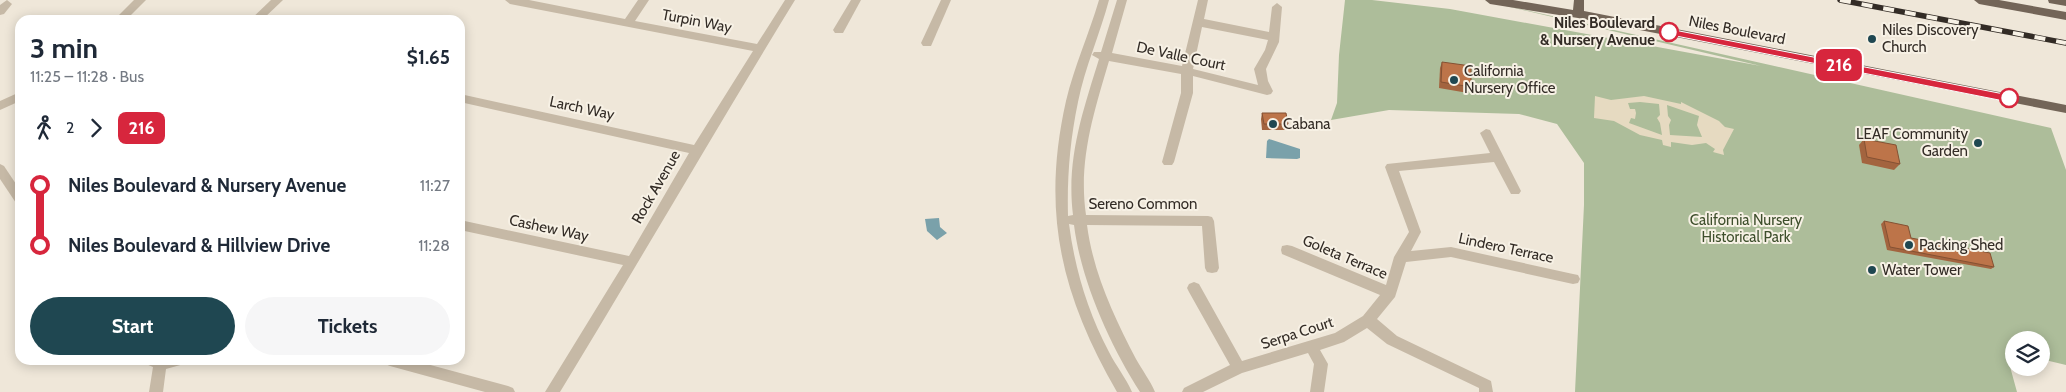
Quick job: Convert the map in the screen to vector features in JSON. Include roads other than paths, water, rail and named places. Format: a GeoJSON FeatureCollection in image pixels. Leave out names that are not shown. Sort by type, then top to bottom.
{"type":"FeatureCollection","features":[{"type":"Feature","properties":{"kind":"main road","name":"Niles Boulevard"},"geometry":{"type":"LineString","coordinates":[[1490,0],[1578,14],[2066,110]]}},
{"type":"Feature","properties":{"kind":"main road"},"geometry":{"type":"LineString","coordinates":[[1578,14],[1579,0]]}},
{"type":"Feature","properties":{"kind":"main road"},"geometry":{"type":"LineString","coordinates":[[1979,0],[2066,16]]}},
{"type":"Feature","properties":{"kind":"main road"},"geometry":{"type":"LineString","coordinates":[[2053,0],[2066,2]]}},
{"type":"Feature","properties":{"kind":"street"},"geometry":{"type":"LineString","coordinates":[[124,15],[141,0]]}},
{"type":"Feature","properties":{"kind":"street"},"geometry":{"type":"LineString","coordinates":[[261,15],[278,0]]}},
{"type":"Feature","properties":{"kind":"street","name":"Turpin Way"},"geometry":{"type":"LineString","coordinates":[[510,0],[761,49]]}},
{"type":"Feature","properties":{"kind":"street"},"geometry":{"type":"LineString","coordinates":[[628,23],[644,0]]}},
{"type":"Feature","properties":{"kind":"street","name":"Rock Avenue"},"geometry":{"type":"LineString","coordinates":[[552,392],[632,262],[697,150],[790,0]]}},
{"type":"Feature","properties":{"kind":"street"},"geometry":{"type":"LineString","coordinates":[[840,30],[856,0]]}},
{"type":"Feature","properties":{"kind":"street"},"geometry":{"type":"LineString","coordinates":[[927,43],[946,0]]}},
{"type":"Feature","properties":{"kind":"street"},"geometry":{"type":"LineString","coordinates":[[1104,0],[1072,99],[1061,184],[1061,220],[1066,255],[1083,311],[1107,364],[1125,392]]}},
{"type":"Feature","properties":{"kind":"street"},"geometry":{"type":"LineString","coordinates":[[1122,0],[1083,130],[1079,151],[1079,220],[1083,247],[1102,304],[1127,357],[1148,392]]}},
{"type":"Feature","properties":{"kind":"street"},"geometry":{"type":"LineString","coordinates":[[1168,162],[1186,92],[1187,71],[1203,0]]}},
{"type":"Feature","properties":{"kind":"street"},"geometry":{"type":"LineString","coordinates":[[1198,22],[1273,37],[1277,7]]}},
{"type":"Feature","properties":{"kind":"street","name":"De Valle Court"},"geometry":{"type":"LineString","coordinates":[[1088,53],[1187,71],[1267,92],[1258,76],[1260,68],[1274,42],[1273,37]]}},
{"type":"Feature","properties":{"kind":"street"},"geometry":{"type":"LineString","coordinates":[[0,106],[15,98]]}},
{"type":"Feature","properties":{"kind":"street","name":"Larch Way"},"geometry":{"type":"LineString","coordinates":[[465,99],[697,150]]}},
{"type":"Feature","properties":{"kind":"street"},"geometry":{"type":"LineString","coordinates":[[1486,133],[1515,192]]}},
{"type":"Feature","properties":{"kind":"street","name":"Serpa Court"},"geometry":{"type":"LineString","coordinates":[[1189,392],[1239,368],[1312,348],[1339,338],[1368,320],[1390,293],[1401,256],[1415,232],[1391,168],[1499,157]]}},
{"type":"Feature","properties":{"kind":"street"},"geometry":{"type":"LineString","coordinates":[[0,169],[15,191]]}},
{"type":"Feature","properties":{"kind":"street","name":"Sereno Common"},"geometry":{"type":"LineString","coordinates":[[1061,220],[1208,221],[1212,268]]}},
{"type":"Feature","properties":{"kind":"street","name":"Cashew Way"},"geometry":{"type":"LineString","coordinates":[[465,226],[632,262]]}},
{"type":"Feature","properties":{"kind":"street","name":"Goleta Terrace"},"geometry":{"type":"LineString","coordinates":[[1288,250],[1390,293]]}},
{"type":"Feature","properties":{"kind":"street","name":"Lindero Terrace"},"geometry":{"type":"LineString","coordinates":[[1401,256],[1451,252],[1573,279]]}},
{"type":"Feature","properties":{"kind":"street"},"geometry":{"type":"LineString","coordinates":[[1194,288],[1239,368]]}},
{"type":"Feature","properties":{"kind":"street"},"geometry":{"type":"LineString","coordinates":[[1368,320],[1392,340],[1486,385],[1486,392]]}},
{"type":"Feature","properties":{"kind":"street"},"geometry":{"type":"LineString","coordinates":[[1312,348],[1321,364],[1317,392]]}},
{"type":"Feature","properties":{"kind":"street"},"geometry":{"type":"LineString","coordinates":[[155,365],[156,392]]}},
{"type":"Feature","properties":{"kind":"street"},"geometry":{"type":"LineString","coordinates":[[408,365],[508,392]]}},
{"type":"Feature","properties":{"kind":"water"},"geometry":{"type":"Polygon","coordinates":[[[1269,139],[1300,149],[1300,158],[1266,158],[1267,141],[1269,139]]]}},
{"type":"Feature","properties":{"kind":"water"},"geometry":{"type":"Polygon","coordinates":[[[939,218],[940,227],[947,233],[937,240],[927,231],[925,219],[939,218]]]}},
{"type":"Feature","properties":{"kind":"railway"},"geometry":{"type":"LineString","coordinates":[[1840,0],[2066,43]]}},
{"type":"Feature","properties":{"kind":"place","name":"Niles Boulevard & Nursery Avenue"},"geometry":{"type":"Point","coordinates":[1669,32]}},
{"type":"Feature","properties":{"kind":"place","name":"Niles Discovery Church"},"geometry":{"type":"Point","coordinates":[1872,39]}},
{"type":"Feature","properties":{"kind":"place","name":"California Nursery Office"},"geometry":{"type":"Point","coordinates":[1454,80]}},
{"type":"Feature","properties":{"kind":"place","name":"Cabana"},"geometry":{"type":"Point","coordinates":[1273,124]}},
{"type":"Feature","properties":{"kind":"place","name":"LEAF Community Garden"},"geometry":{"type":"Point","coordinates":[1978,143]}},
{"type":"Feature","properties":{"kind":"place","name":"Packing Shed"},"geometry":{"type":"Point","coordinates":[1909,245]}},
{"type":"Feature","properties":{"kind":"place","name":"Water Tower"},"geometry":{"type":"Point","coordinates":[1872,270]}},
{"type":"Feature","properties":{"kind":"park label","name":"California Nursery Historical Park"},"geometry":{"type":"Point","coordinates":[1746,228]}}]}
